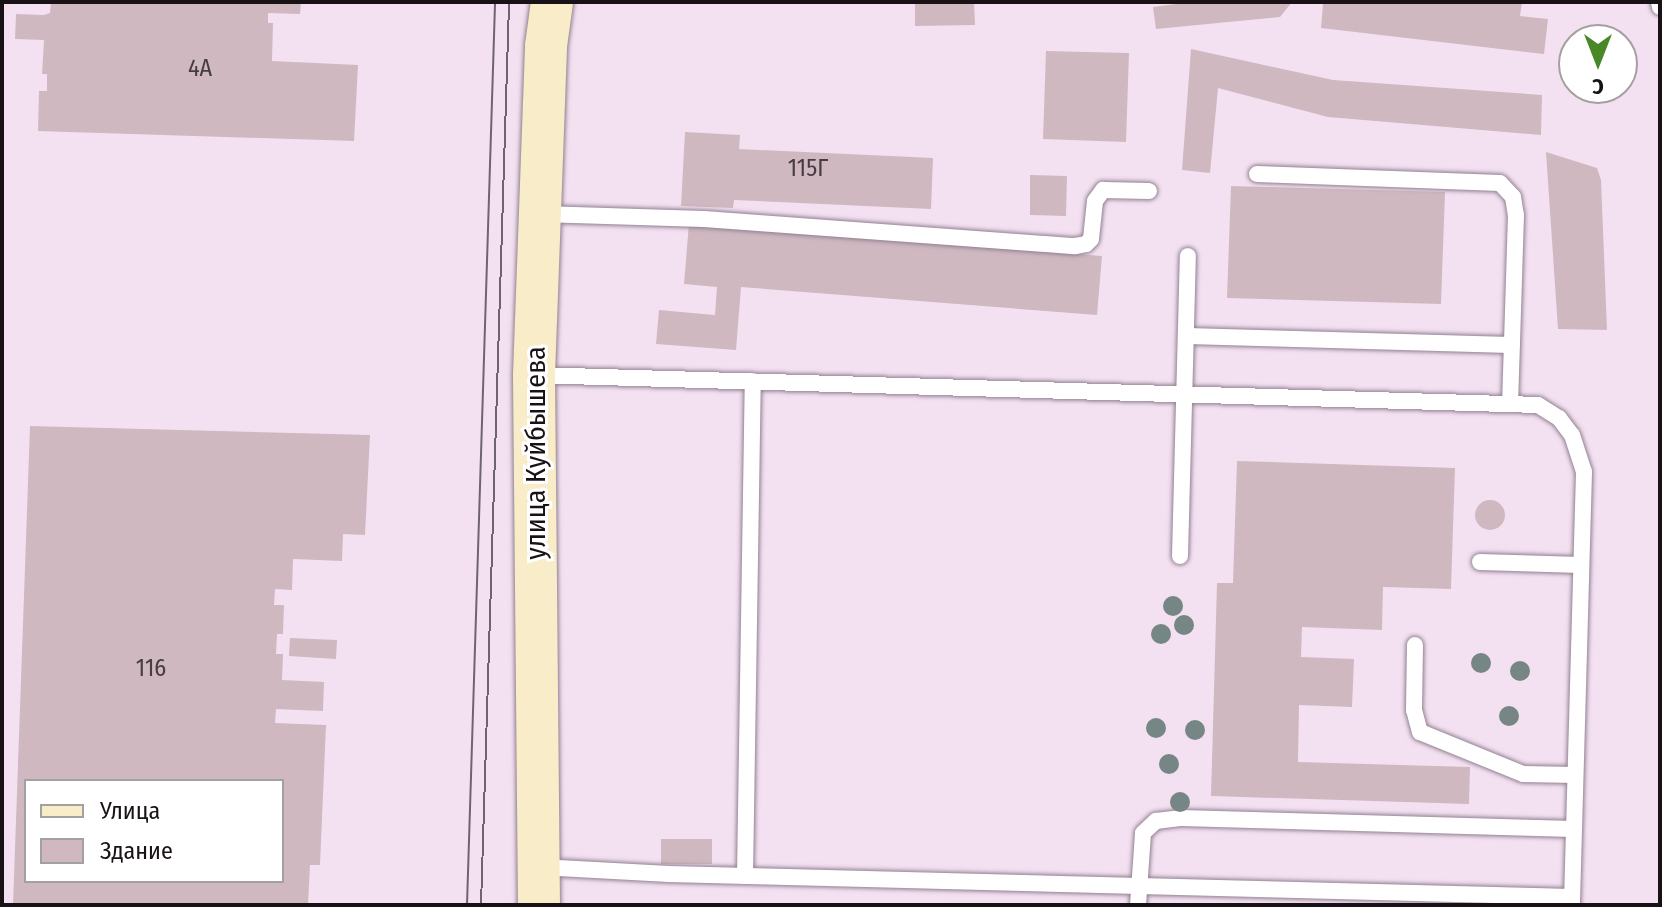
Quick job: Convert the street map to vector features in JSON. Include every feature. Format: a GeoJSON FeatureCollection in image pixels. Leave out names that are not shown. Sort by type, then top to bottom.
{"type":"FeatureCollection","features":[{"type":"Feature","properties":{"kind":"main road","name":"улица Куйбышева"},"geometry":{"type":"LineString","coordinates":[[540,886],[534,375],[546,46],[552,2]]}},
{"type":"Feature","properties":{"kind":"lane"},"geometry":{"type":"LineString","coordinates":[[1257,174],[1500,183],[1513,197],[1516,215],[1510,403]]}},
{"type":"Feature","properties":{"kind":"lane"},"geometry":{"type":"LineString","coordinates":[[539,214],[704,219],[1075,246],[1091,239],[1095,201],[1103,190],[1149,191]]}},
{"type":"Feature","properties":{"kind":"lane"},"geometry":{"type":"LineString","coordinates":[[1180,556],[1188,256]]}},
{"type":"Feature","properties":{"kind":"lane"},"geometry":{"type":"LineString","coordinates":[[1186,336],[1512,345]]}},
{"type":"Feature","properties":{"kind":"lane"},"geometry":{"type":"LineString","coordinates":[[534,375],[1538,405],[1559,418],[1572,435],[1584,472],[1572,901],[1139,885],[745,876],[540,886]]}},
{"type":"Feature","properties":{"kind":"lane"},"geometry":{"type":"LineString","coordinates":[[745,876],[753,381]]}},
{"type":"Feature","properties":{"kind":"lane"},"geometry":{"type":"LineString","coordinates":[[1480,562],[1581,565]]}},
{"type":"Feature","properties":{"kind":"lane"},"geometry":{"type":"LineString","coordinates":[[1415,645],[1414,710],[1420,732],[1523,774],[1575,775]]}},
{"type":"Feature","properties":{"kind":"lane"},"geometry":{"type":"LineString","coordinates":[[1138,905],[1143,833],[1156,821],[1180,818],[1574,829]]}},
{"type":"Feature","properties":{"kind":"building"},"geometry":{"type":"Polygon","coordinates":[[[51,2],[301,2],[300,14],[268,13],[268,23],[273,23],[272,61],[358,65],[354,141],[38,131],[39,91],[47,91],[47,74],[42,74],[44,40],[15,39],[16,14],[50,13],[51,2]]]}},
{"type":"Feature","properties":{"kind":"building"},"geometry":{"type":"Polygon","coordinates":[[[915,2],[974,2],[975,25],[915,26],[915,2]]]}},
{"type":"Feature","properties":{"kind":"building"},"geometry":{"type":"Polygon","coordinates":[[[1192,2],[1292,2],[1280,17],[1156,29],[1153,7],[1192,2]]]}},
{"type":"Feature","properties":{"kind":"building"},"geometry":{"type":"Polygon","coordinates":[[[1522,2],[1520,16],[1548,19],[1544,54],[1321,28],[1323,4],[1522,2]]]}},
{"type":"Feature","properties":{"kind":"building"},"geometry":{"type":"Polygon","coordinates":[[[1191,49],[1333,80],[1542,95],[1541,135],[1328,117],[1218,88],[1210,173],[1182,170],[1191,49]]]}},
{"type":"Feature","properties":{"kind":"building"},"geometry":{"type":"Polygon","coordinates":[[[1046,51],[1129,53],[1126,142],[1043,139],[1046,51]]]}},
{"type":"Feature","properties":{"kind":"building"},"geometry":{"type":"Polygon","coordinates":[[[685,132],[740,135],[739,149],[933,158],[931,209],[734,200],[733,208],[681,206],[685,132]]]}},
{"type":"Feature","properties":{"kind":"building"},"geometry":{"type":"Polygon","coordinates":[[[1546,152],[1597,168],[1601,180],[1607,330],[1558,329],[1546,152]]]}},
{"type":"Feature","properties":{"kind":"building"},"geometry":{"type":"Polygon","coordinates":[[[1030,175],[1067,176],[1066,216],[1030,215],[1030,175]]]}},
{"type":"Feature","properties":{"kind":"building"},"geometry":{"type":"Polygon","coordinates":[[[1231,186],[1445,192],[1441,304],[1227,298],[1231,186]]]}},
{"type":"Feature","properties":{"kind":"building"},"geometry":{"type":"Polygon","coordinates":[[[689,223],[1102,256],[1097,315],[741,287],[736,350],[656,344],[659,310],[715,315],[717,287],[684,284],[689,223]]]}},
{"type":"Feature","properties":{"kind":"building"},"geometry":{"type":"Polygon","coordinates":[[[30,426],[370,435],[365,535],[343,534],[342,561],[293,559],[292,590],[275,589],[274,605],[284,605],[283,634],[277,634],[276,654],[283,654],[282,680],[324,682],[323,711],[276,709],[275,723],[326,725],[320,865],[310,865],[308,905],[13,905],[30,426]]]}},
{"type":"Feature","properties":{"kind":"building"},"geometry":{"type":"Polygon","coordinates":[[[1237,461],[1455,468],[1451,589],[1383,587],[1382,630],[1302,627],[1301,657],[1354,659],[1352,707],[1299,705],[1298,762],[1470,767],[1469,804],[1211,796],[1217,583],[1233,583],[1237,461]]]}},
{"type":"Feature","properties":{"kind":"building"},"geometry":{"type":"Polygon","coordinates":[[[1490,500],[1501,504],[1505,515],[1501,526],[1490,530],[1479,526],[1475,515],[1479,504],[1490,500]]]}},
{"type":"Feature","properties":{"kind":"building"},"geometry":{"type":"Polygon","coordinates":[[[290,638],[337,640],[336,659],[289,656],[290,638]]]}},
{"type":"Feature","properties":{"kind":"building"},"geometry":{"type":"Polygon","coordinates":[[[661,839],[712,839],[712,864],[661,864],[661,839]]]}},
{"type":"Feature","properties":{"kind":"tram line"},"geometry":{"type":"LineString","coordinates":[[467,905],[495,2]]}},
{"type":"Feature","properties":{"kind":"tram line"},"geometry":{"type":"LineString","coordinates":[[481,905],[509,2]]}}]}
